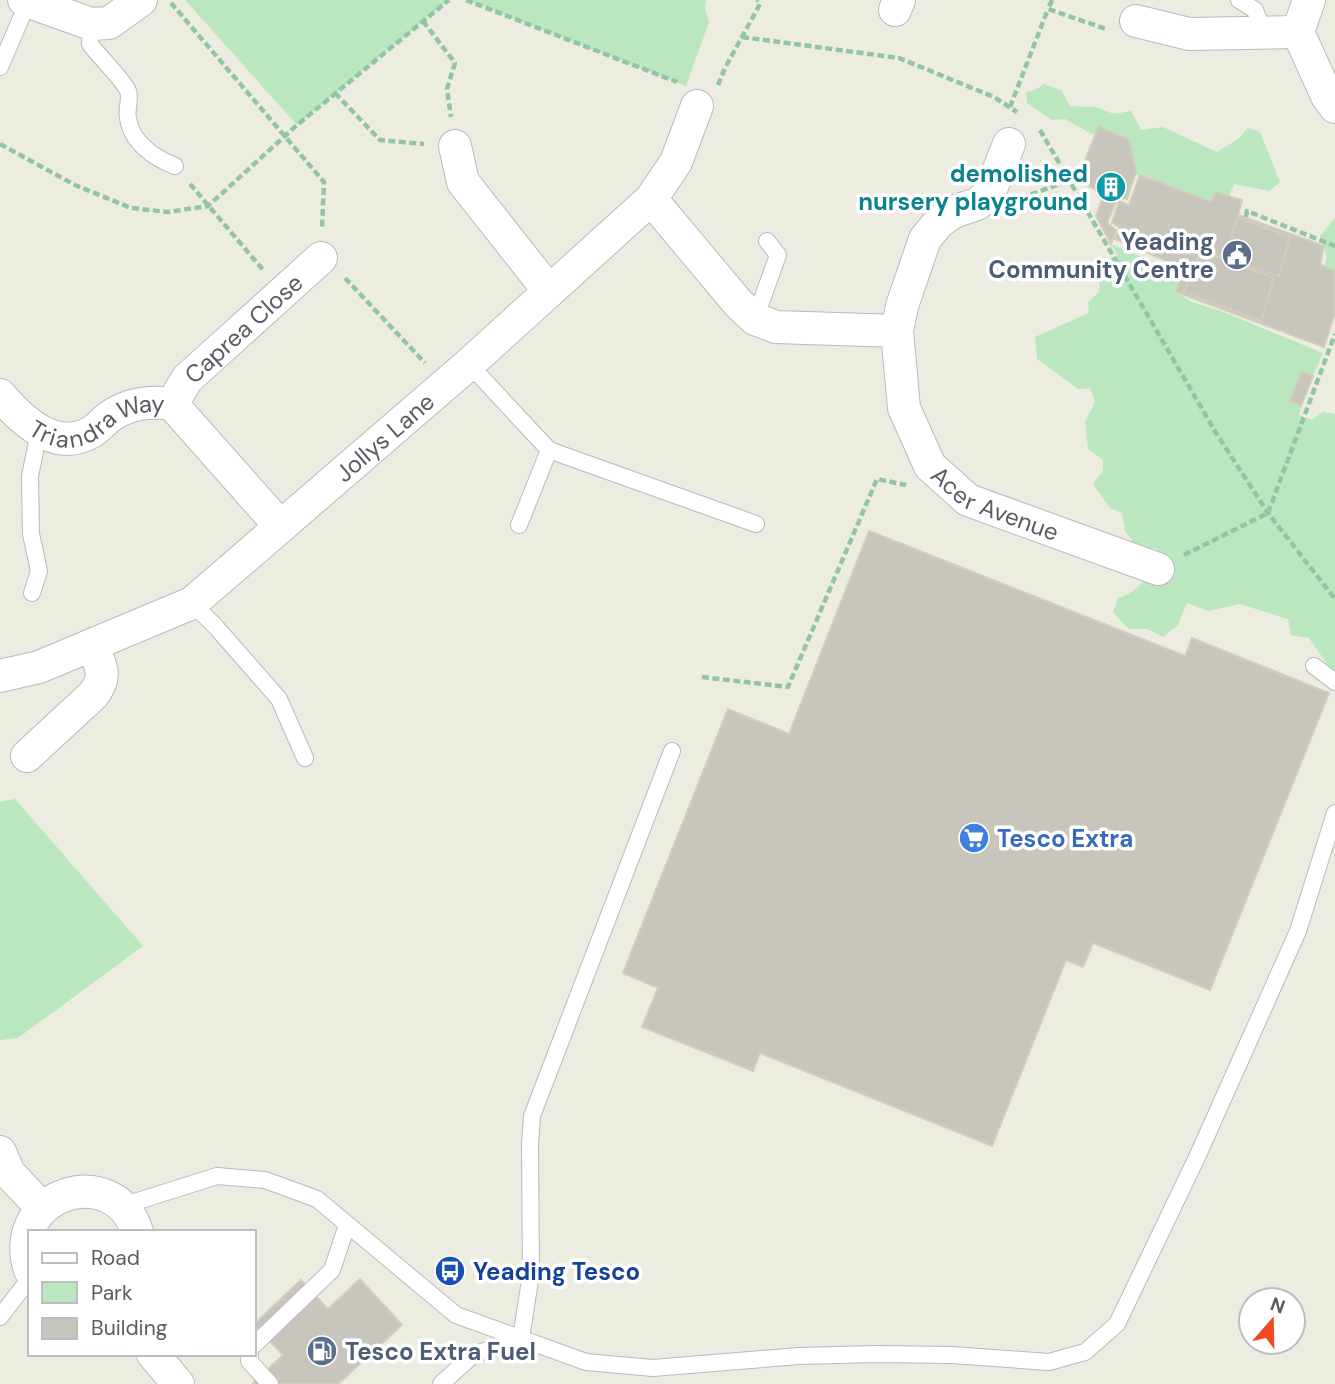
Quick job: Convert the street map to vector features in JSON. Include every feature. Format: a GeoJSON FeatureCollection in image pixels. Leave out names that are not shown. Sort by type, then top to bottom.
{"type":"FeatureCollection","features":[{"type":"Feature","properties":{"kind":"street"},"geometry":{"type":"LineString","coordinates":[[26,1],[91,24],[109,23],[141,0]]}},
{"type":"Feature","properties":{"kind":"street"},"geometry":{"type":"LineString","coordinates":[[1309,0],[1298,32],[1327,96],[1335,107]]}},
{"type":"Feature","properties":{"kind":"street"},"geometry":{"type":"LineString","coordinates":[[1136,21],[1189,34],[1298,32]]}},
{"type":"Feature","properties":{"kind":"street","name":"Jollys Lane"},"geometry":{"type":"LineString","coordinates":[[0,676],[38,667],[192,603],[469,364],[652,200],[676,163],[697,106]]}},
{"type":"Feature","properties":{"kind":"street"},"geometry":{"type":"LineString","coordinates":[[989,194],[1009,144]]}},
{"type":"Feature","properties":{"kind":"street"},"geometry":{"type":"LineString","coordinates":[[455,146],[463,183],[549,291]]}},
{"type":"Feature","properties":{"kind":"street","name":"Acer Avenue"},"geometry":{"type":"LineString","coordinates":[[989,194],[977,204],[953,212],[938,223],[925,239],[902,306],[897,331],[904,408],[930,466],[968,500],[1158,569]]}},
{"type":"Feature","properties":{"kind":"street"},"geometry":{"type":"LineString","coordinates":[[652,200],[738,303],[755,319],[776,327],[897,331]]}},
{"type":"Feature","properties":{"kind":"street","name":"Caprea Close"},"geometry":{"type":"LineString","coordinates":[[172,404],[187,379],[321,258]]}},
{"type":"Feature","properties":{"kind":"street","name":"Triandra Way"},"geometry":{"type":"LineString","coordinates":[[0,395],[17,415],[39,432],[60,438],[79,437],[92,432],[111,415],[134,404],[153,401],[172,404],[280,526]]}},
{"type":"Feature","properties":{"kind":"street"},"geometry":{"type":"LineString","coordinates":[[27,756],[101,685],[103,670],[93,646]]}},
{"type":"Feature","properties":{"kind":"street"},"geometry":{"type":"LineString","coordinates":[[0,1152],[9,1173],[42,1208]]}},
{"type":"Feature","properties":{"kind":"street"},"geometry":{"type":"LineString","coordinates":[[29,1230],[42,1208],[58,1196],[77,1191],[97,1192],[130,1219]]}},
{"type":"Feature","properties":{"kind":"street"},"geometry":{"type":"LineString","coordinates":[[28,1232],[28,1262]]}},
{"type":"Feature","properties":{"kind":"street"},"geometry":{"type":"LineString","coordinates":[[155,1356],[178,1384]]}},
{"type":"Feature","properties":{"kind":"lane"},"geometry":{"type":"LineString","coordinates":[[1239,0],[1255,10],[1264,33]]}},
{"type":"Feature","properties":{"kind":"lane"},"geometry":{"type":"LineString","coordinates":[[0,67],[26,1]]}},
{"type":"Feature","properties":{"kind":"lane"},"geometry":{"type":"LineString","coordinates":[[91,24],[89,44],[129,93],[128,120],[139,143],[158,160],[176,166]]}},
{"type":"Feature","properties":{"kind":"lane"},"geometry":{"type":"LineString","coordinates":[[755,319],[778,255],[767,241]]}},
{"type":"Feature","properties":{"kind":"lane"},"geometry":{"type":"LineString","coordinates":[[469,364],[549,450],[755,524]]}},
{"type":"Feature","properties":{"kind":"lane"},"geometry":{"type":"LineString","coordinates":[[32,593],[38,571],[32,534],[30,476],[39,432]]}},
{"type":"Feature","properties":{"kind":"lane"},"geometry":{"type":"LineString","coordinates":[[519,525],[549,450]]}},
{"type":"Feature","properties":{"kind":"lane"},"geometry":{"type":"LineString","coordinates":[[192,603],[216,626],[279,699],[305,758]]}},
{"type":"Feature","properties":{"kind":"lane"},"geometry":{"type":"LineString","coordinates":[[1314,666],[1335,682]]}},
{"type":"Feature","properties":{"kind":"lane"},"geometry":{"type":"LineString","coordinates":[[521,1338],[531,1274],[532,1116],[672,751]]}},
{"type":"Feature","properties":{"kind":"lane"},"geometry":{"type":"LineString","coordinates":[[130,1219],[217,1176],[265,1180],[317,1199],[456,1315],[586,1362],[653,1368],[799,1356],[876,1354],[952,1355],[1049,1362],[1084,1352],[1117,1324],[1198,1155],[1298,931],[1335,813]]}},
{"type":"Feature","properties":{"kind":"lane"},"geometry":{"type":"LineString","coordinates":[[256,1343],[332,1270],[347,1225]]}},
{"type":"Feature","properties":{"kind":"lane"},"geometry":{"type":"LineString","coordinates":[[0,1317],[28,1281]]}},
{"type":"Feature","properties":{"kind":"lane"},"geometry":{"type":"LineString","coordinates":[[441,1384],[473,1355],[521,1338]]}},
{"type":"Feature","properties":{"kind":"lane"},"geometry":{"type":"LineString","coordinates":[[250,1356],[249,1361],[270,1384]]}},
{"type":"Feature","properties":{"kind":"path"},"geometry":{"type":"LineString","coordinates":[[169,0],[324,182],[321,258],[332,265],[445,384]]}},
{"type":"Feature","properties":{"kind":"path"},"geometry":{"type":"LineString","coordinates":[[0,144],[75,185],[131,208],[168,212],[208,206],[335,93],[449,0]]}},
{"type":"Feature","properties":{"kind":"path"},"geometry":{"type":"LineString","coordinates":[[466,0],[686,86],[697,106],[712,100],[724,68],[760,4],[757,0]]}},
{"type":"Feature","properties":{"kind":"path"},"geometry":{"type":"LineString","coordinates":[[1010,107],[1052,0]]}},
{"type":"Feature","properties":{"kind":"path"},"geometry":{"type":"LineString","coordinates":[[1048,9],[1108,30],[1136,21]]}},
{"type":"Feature","properties":{"kind":"path"},"geometry":{"type":"LineString","coordinates":[[335,93],[380,140],[455,146],[447,89],[455,63],[423,22]]}},
{"type":"Feature","properties":{"kind":"path"},"geometry":{"type":"LineString","coordinates":[[742,37],[899,58],[994,97],[1019,113]]}},
{"type":"Feature","properties":{"kind":"path"},"geometry":{"type":"LineString","coordinates":[[1037,125],[1216,433],[1268,513],[1335,600]]}},
{"type":"Feature","properties":{"kind":"path"},"geometry":{"type":"LineString","coordinates":[[176,166],[283,293]]}},
{"type":"Feature","properties":{"kind":"path"},"geometry":{"type":"LineString","coordinates":[[989,194],[1006,204],[1068,181]]}},
{"type":"Feature","properties":{"kind":"path"},"geometry":{"type":"LineString","coordinates":[[1245,217],[1247,211],[1335,246]]}},
{"type":"Feature","properties":{"kind":"path"},"geometry":{"type":"LineString","coordinates":[[1158,569],[1268,513],[1335,334]]}},
{"type":"Feature","properties":{"kind":"path"},"geometry":{"type":"LineString","coordinates":[[702,677],[788,687],[877,479],[916,488]]}},
{"type":"Feature","properties":{"kind":"green space"},"geometry":{"type":"Polygon","coordinates":[[[185,0],[449,0],[297,125],[185,0]]]}},
{"type":"Feature","properties":{"kind":"green space"},"geometry":{"type":"Polygon","coordinates":[[[466,0],[706,0],[709,22],[686,86],[466,0]]]}},
{"type":"Feature","properties":{"kind":"green space"},"geometry":{"type":"Polygon","coordinates":[[[1044,84],[1061,90],[1070,106],[1096,107],[1114,114],[1131,111],[1141,130],[1163,127],[1217,152],[1238,139],[1248,128],[1260,132],[1280,182],[1269,191],[1234,184],[1229,196],[1211,202],[1115,167],[1111,134],[1092,134],[1065,119],[1052,120],[1027,103],[1026,92],[1044,84]]]}},
{"type":"Feature","properties":{"kind":"green space"},"geometry":{"type":"Polygon","coordinates":[[[1335,218],[1335,270],[1324,270],[1327,257],[1320,236],[1335,218]]]}},
{"type":"Feature","properties":{"kind":"green space"},"geometry":{"type":"Polygon","coordinates":[[[1111,244],[1182,274],[1176,292],[1192,302],[1221,311],[1323,353],[1313,376],[1302,371],[1290,401],[1301,406],[1299,415],[1312,420],[1323,412],[1335,414],[1335,670],[1330,668],[1309,638],[1291,635],[1288,619],[1240,604],[1208,611],[1187,603],[1178,625],[1163,637],[1147,629],[1129,629],[1113,612],[1118,598],[1133,591],[1144,580],[1158,549],[1136,546],[1125,531],[1122,513],[1110,508],[1093,484],[1103,471],[1103,460],[1088,449],[1085,422],[1095,402],[1090,388],[1078,389],[1037,359],[1035,337],[1089,313],[1088,302],[1099,292],[1101,261],[1118,256],[1111,244]]]}},
{"type":"Feature","properties":{"kind":"green space"},"geometry":{"type":"Polygon","coordinates":[[[15,799],[143,946],[18,1038],[0,1040],[0,802],[15,799]]]}},
{"type":"Feature","properties":{"kind":"building","name":"demolished nursery playground"},"geometry":{"type":"Polygon","coordinates":[[[1099,126],[1129,140],[1136,172],[1127,199],[1118,197],[1107,223],[1116,230],[1111,244],[1096,216],[1104,194],[1077,180],[1099,126]]]}},
{"type":"Feature","properties":{"kind":"building","name":"Yeading Community Centre"},"geometry":{"type":"Polygon","coordinates":[[[1140,175],[1211,202],[1215,192],[1242,200],[1238,215],[1324,246],[1320,264],[1335,271],[1335,313],[1324,347],[1176,292],[1183,268],[1115,239],[1120,227],[1112,223],[1119,201],[1129,205],[1140,175]]]}},
{"type":"Feature","properties":{"kind":"building"},"geometry":{"type":"Polygon","coordinates":[[[1238,218],[1290,237],[1279,276],[1223,258],[1238,218]]]}},
{"type":"Feature","properties":{"kind":"building"},"geometry":{"type":"Polygon","coordinates":[[[1201,251],[1274,278],[1261,321],[1184,292],[1201,251]]]}},
{"type":"Feature","properties":{"kind":"building"},"geometry":{"type":"Polygon","coordinates":[[[1302,371],[1313,376],[1301,406],[1290,401],[1302,371]]]}},
{"type":"Feature","properties":{"kind":"building","name":"Tesco Extra"},"geometry":{"type":"Polygon","coordinates":[[[869,531],[1185,656],[1192,638],[1329,693],[1210,990],[1093,943],[1083,967],[1066,960],[992,1146],[760,1053],[753,1071],[642,1027],[658,988],[623,973],[728,709],[789,734],[869,531]]]}},
{"type":"Feature","properties":{"kind":"building"},"geometry":{"type":"Polygon","coordinates":[[[360,1279],[402,1325],[338,1384],[253,1383],[283,1355],[256,1326],[256,1322],[301,1280],[328,1309],[360,1279]]]}},
{"type":"Feature","properties":{"kind":"place","name":"demolished nursery playground"},"geometry":{"type":"Point","coordinates":[1111,187]}},
{"type":"Feature","properties":{"kind":"place","name":"Yeading Community Centre"},"geometry":{"type":"Point","coordinates":[1237,255]}},
{"type":"Feature","properties":{"kind":"place","name":"Tesco Extra"},"geometry":{"type":"Point","coordinates":[974,838]}},
{"type":"Feature","properties":{"kind":"place","name":"Yeading Tesco"},"geometry":{"type":"Point","coordinates":[450,1271]}},
{"type":"Feature","properties":{"kind":"place","name":"Tesco Extra Fuel"},"geometry":{"type":"Point","coordinates":[322,1351]}}]}
